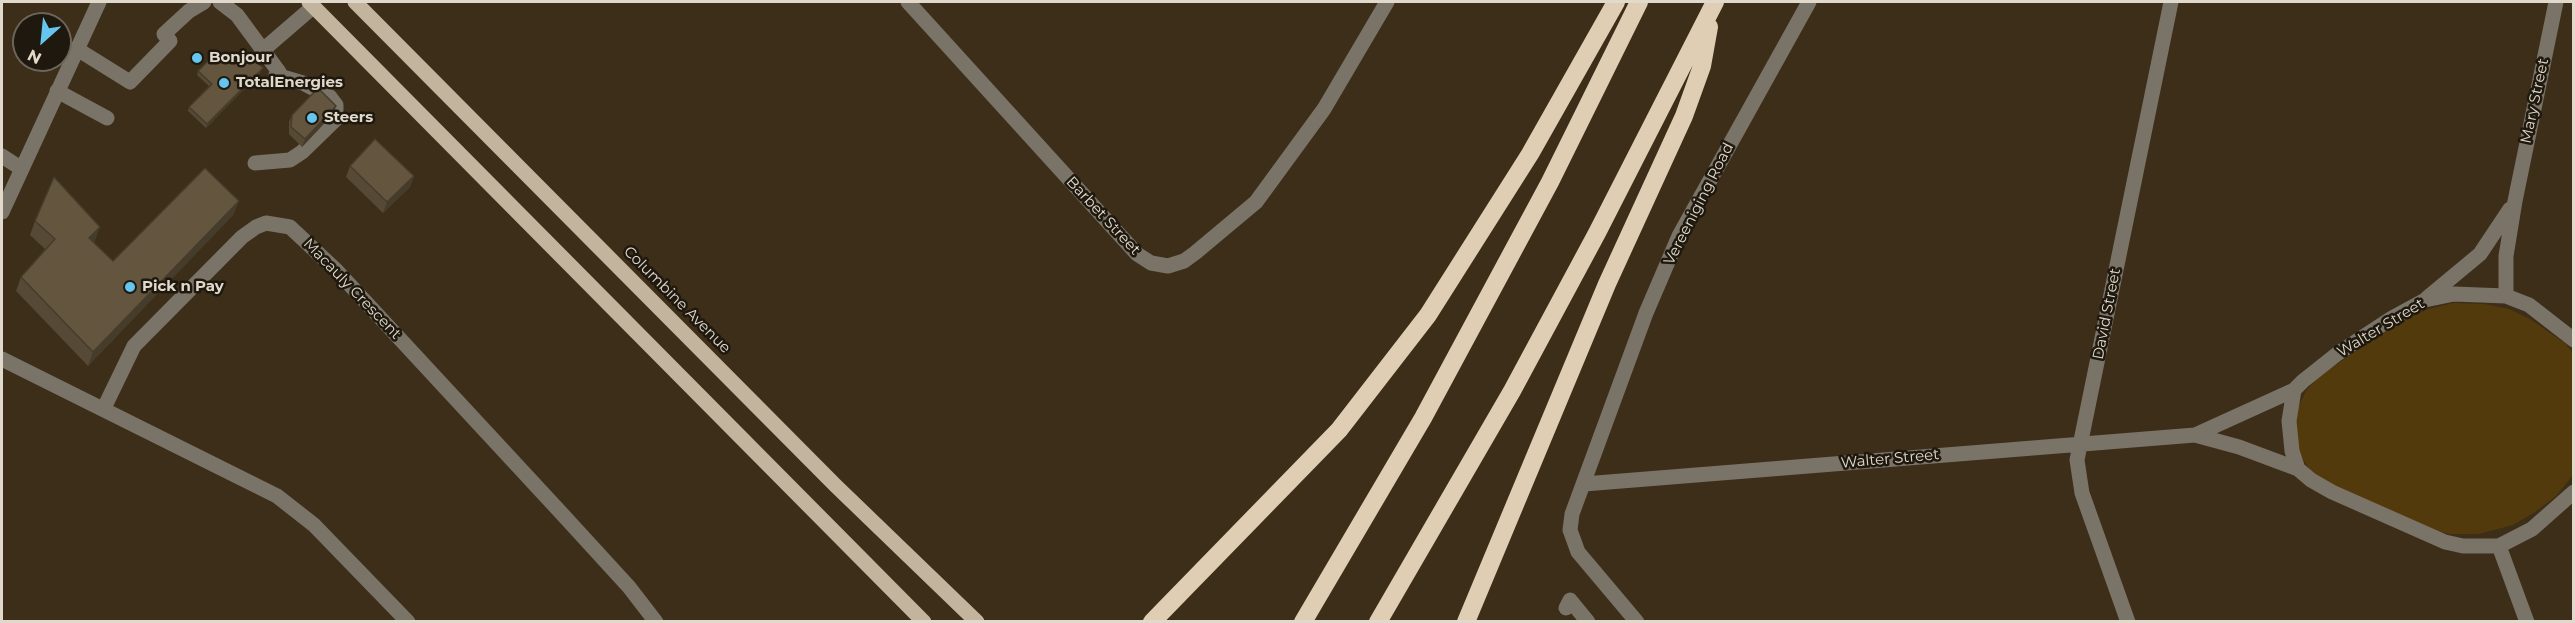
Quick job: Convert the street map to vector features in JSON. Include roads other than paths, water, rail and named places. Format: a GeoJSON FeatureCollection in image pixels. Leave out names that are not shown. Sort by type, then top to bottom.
{"type":"FeatureCollection","features":[{"type":"Feature","properties":{"kind":"highway"},"geometry":{"type":"LineString","coordinates":[[1152,621],[1339,430],[1428,315],[1530,154],[1616,2]]}},
{"type":"Feature","properties":{"kind":"highway"},"geometry":{"type":"LineString","coordinates":[[1303,621],[1428,408],[1550,182],[1639,2]]}},
{"type":"Feature","properties":{"kind":"highway"},"geometry":{"type":"LineString","coordinates":[[1378,621],[1512,391],[1597,233],[1714,5]]}},
{"type":"Feature","properties":{"kind":"highway"},"geometry":{"type":"LineString","coordinates":[[1466,621],[1607,284],[1684,116],[1702,66],[1714,5]]}},
{"type":"Feature","properties":{"kind":"main road","name":"Columbine Avenue"},"geometry":{"type":"LineString","coordinates":[[355,2],[836,486],[977,621]]}},
{"type":"Feature","properties":{"kind":"main road"},"geometry":{"type":"LineString","coordinates":[[311,4],[924,621]]}},
{"type":"Feature","properties":{"kind":"street"},"geometry":{"type":"LineString","coordinates":[[2,212],[99,2]]}},
{"type":"Feature","properties":{"kind":"street"},"geometry":{"type":"LineString","coordinates":[[77,49],[130,81],[170,40],[164,34],[189,10],[204,2]]}},
{"type":"Feature","properties":{"kind":"street"},"geometry":{"type":"LineString","coordinates":[[220,2],[237,15],[264,50],[278,74],[303,83],[330,97],[336,105],[336,119],[302,152],[290,160],[255,163]]}},
{"type":"Feature","properties":{"kind":"street","name":"Barbet Street"},"geometry":{"type":"LineString","coordinates":[[911,2],[1137,254],[1151,263],[1168,266],[1184,261],[1195,253],[1240,217],[1261,196],[1324,109],[1387,2]]}},
{"type":"Feature","properties":{"kind":"street","name":"Vereeniging Road"},"geometry":{"type":"LineString","coordinates":[[1637,621],[1578,552],[1570,530],[1572,514],[1646,313],[1679,236],[1809,2]]}},
{"type":"Feature","properties":{"kind":"street","name":"David Street"},"geometry":{"type":"LineString","coordinates":[[2128,621],[2082,494],[2077,460],[2172,2]]}},
{"type":"Feature","properties":{"kind":"street","name":"Mary Street"},"geometry":{"type":"LineString","coordinates":[[2506,296],[2505,266],[2515,201],[2556,2]]}},
{"type":"Feature","properties":{"kind":"street"},"geometry":{"type":"LineString","coordinates":[[264,50],[311,4]]}},
{"type":"Feature","properties":{"kind":"street"},"geometry":{"type":"LineString","coordinates":[[57,91],[107,118]]}},
{"type":"Feature","properties":{"kind":"street"},"geometry":{"type":"LineString","coordinates":[[2,156],[22,169]]}},
{"type":"Feature","properties":{"kind":"street","name":"Mary Street"},"geometry":{"type":"LineString","coordinates":[[2425,300],[2480,254],[2515,201]]}},
{"type":"Feature","properties":{"kind":"street","name":"Macauly Crescent"},"geometry":{"type":"LineString","coordinates":[[104,408],[128,355],[140,338],[242,237],[266,223],[290,227],[337,271],[629,587],[656,621]]}},
{"type":"Feature","properties":{"kind":"street","name":"Walter Street"},"geometry":{"type":"LineString","coordinates":[[2195,435],[2294,390],[2337,354],[2392,318],[2425,300],[2454,294],[2506,296],[2529,305],[2574,340]]}},
{"type":"Feature","properties":{"kind":"street"},"geometry":{"type":"LineString","coordinates":[[2,359],[258,486],[292,506],[408,621]]}},
{"type":"Feature","properties":{"kind":"street"},"geometry":{"type":"LineString","coordinates":[[2294,390],[2289,421],[2292,451],[2298,469]]}},
{"type":"Feature","properties":{"kind":"street","name":"Walter Street"},"geometry":{"type":"LineString","coordinates":[[1584,484],[2195,435],[2239,447],[2298,469],[2332,492],[2445,542],[2463,546],[2499,546],[2532,529],[2574,492]]}},
{"type":"Feature","properties":{"kind":"street"},"geometry":{"type":"LineString","coordinates":[[2499,546],[2527,621]]}},
{"type":"Feature","properties":{"kind":"street"},"geometry":{"type":"LineString","coordinates":[[1566,608],[1570,600],[1588,621]]}},
{"type":"Feature","properties":{"kind":"place","name":"Bonjour"},"geometry":{"type":"Point","coordinates":[197,58]}},
{"type":"Feature","properties":{"kind":"place","name":"TotalEnergies"},"geometry":{"type":"Point","coordinates":[224,83]}},
{"type":"Feature","properties":{"kind":"place","name":"Steers"},"geometry":{"type":"Point","coordinates":[312,118]}},
{"type":"Feature","properties":{"kind":"place","name":"Pick n Pay"},"geometry":{"type":"Point","coordinates":[130,287]}}]}
